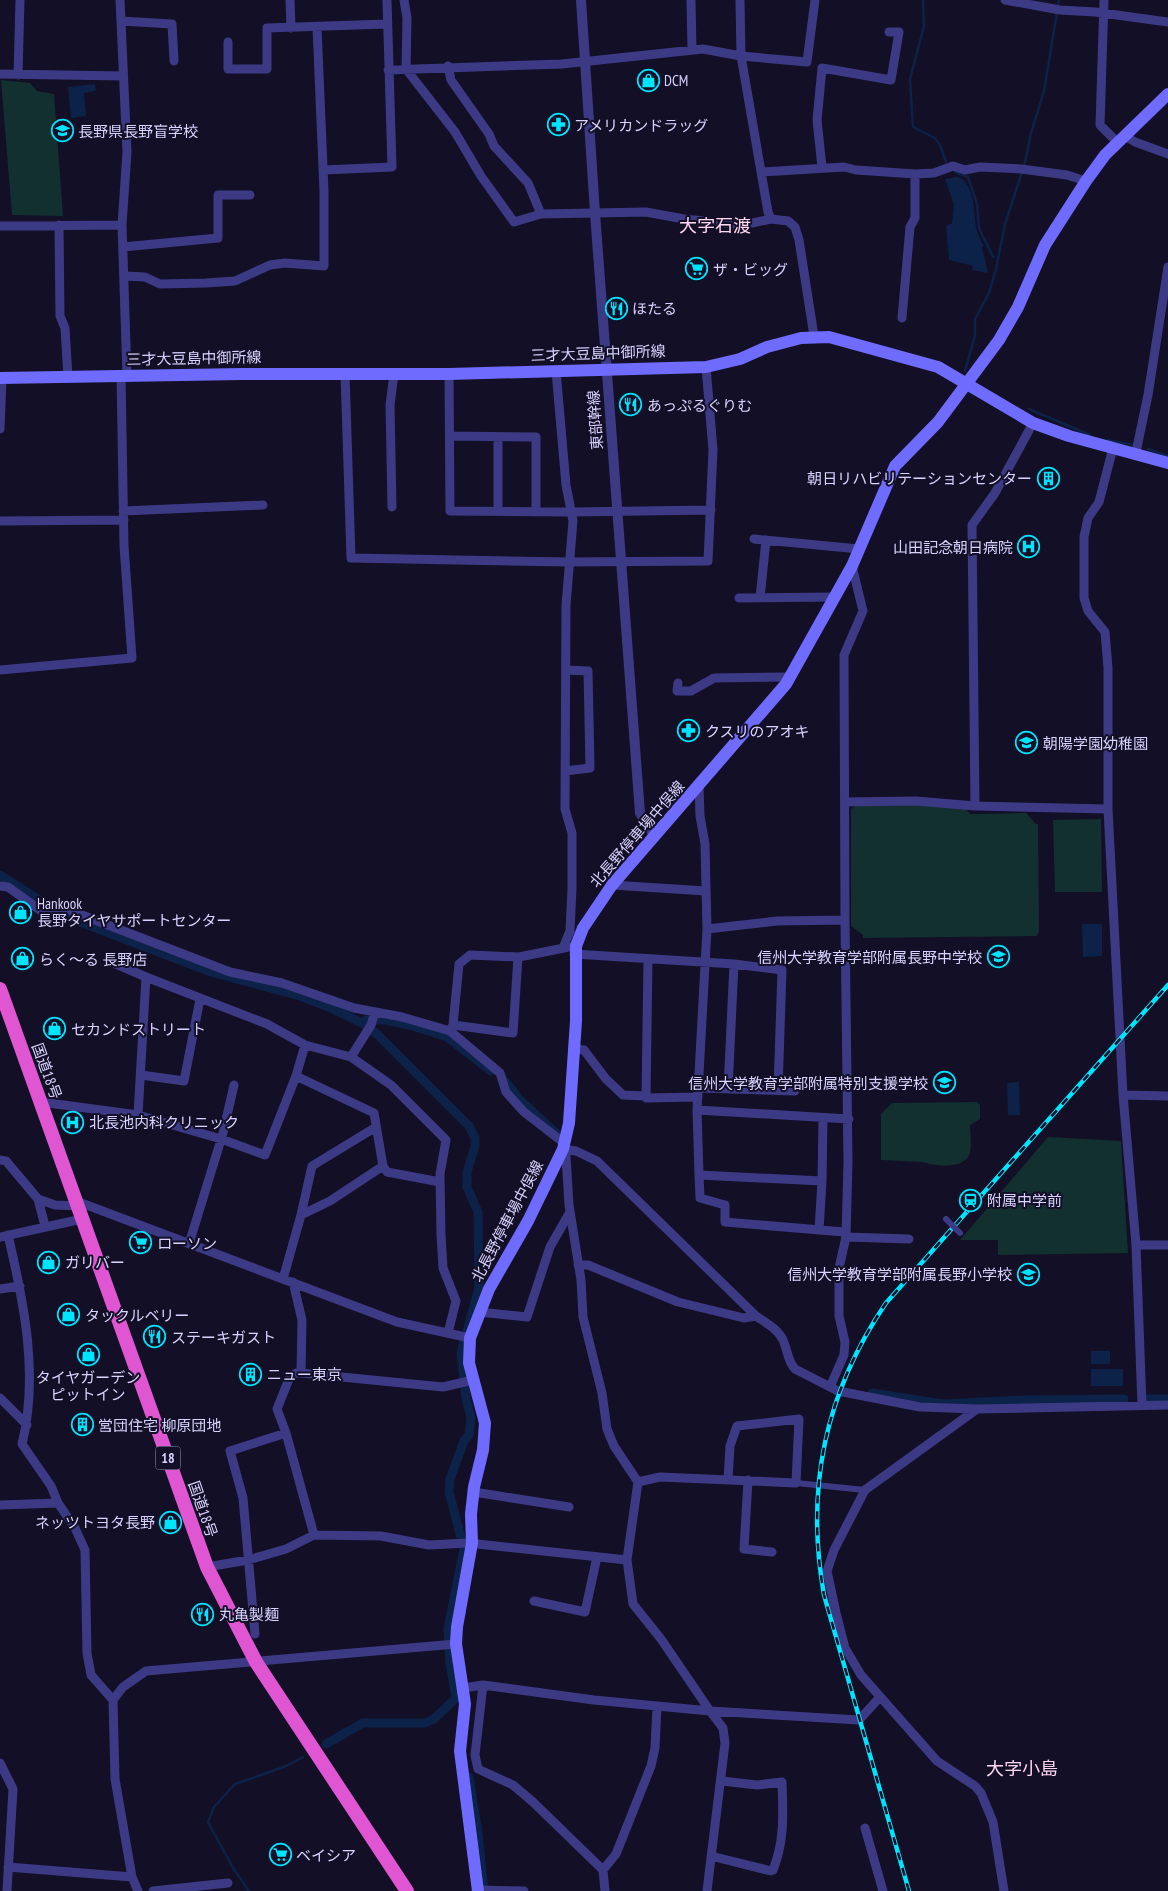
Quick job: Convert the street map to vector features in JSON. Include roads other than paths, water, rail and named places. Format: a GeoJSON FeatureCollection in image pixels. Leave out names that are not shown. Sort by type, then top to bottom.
{"type":"FeatureCollection","features":[{"type":"Feature","properties":{"kind":"highway","name":"国道18号"},"geometry":{"type":"LineString","coordinates":[[0,989],[207,1568],[256,1662],[408,1891]]}},
{"type":"Feature","properties":{"kind":"main road","name":"北長野停車場中俣線"},"geometry":{"type":"LineString","coordinates":[[481,1890],[460,1751],[465,1704],[463,1688],[450,1646],[457,1627],[466,1543],[483,1450],[485,1423],[467,1381],[470,1363],[466,1337],[480,1312],[489,1289],[528,1221],[563,1146],[569,1123],[576,1022],[571,949],[612,885],[654,834],[699,786],[790,677],[852,566],[895,466],[938,422],[999,340],[1018,306],[1045,244],[1105,155],[1168,94]]}},
{"type":"Feature","properties":{"kind":"main road","name":"三才大豆島中御所線"},"geometry":{"type":"LineString","coordinates":[[1,378],[345,373],[449,374],[606,368],[706,367],[740,359],[767,347],[814,336],[854,342],[938,368],[966,386],[1033,423],[1086,442],[1136,452],[1168,463]]}},
{"type":"Feature","properties":{"kind":"street"},"geometry":{"type":"LineString","coordinates":[[18,75],[20,0]]}},
{"type":"Feature","properties":{"kind":"street"},"geometry":{"type":"LineString","coordinates":[[0,670],[132,658],[124,516],[124,276],[122,225],[127,152],[120,0]]}},
{"type":"Feature","properties":{"kind":"street"},"geometry":{"type":"LineString","coordinates":[[290,0],[291,28]]}},
{"type":"Feature","properties":{"kind":"street"},"geometry":{"type":"LineString","coordinates":[[322,170],[392,167],[387,0]]}},
{"type":"Feature","properties":{"kind":"street"},"geometry":{"type":"LineString","coordinates":[[404,0],[407,18],[406,69],[456,132],[481,176],[514,222],[541,214],[646,212],[684,220],[743,225],[771,219],[788,221],[795,226],[814,336]]}},
{"type":"Feature","properties":{"kind":"street","name":"東部幹線"},"geometry":{"type":"LineString","coordinates":[[581,0],[606,368],[640,814],[654,834]]}},
{"type":"Feature","properties":{"kind":"street"},"geometry":{"type":"LineString","coordinates":[[691,0],[692,50]]}},
{"type":"Feature","properties":{"kind":"street"},"geometry":{"type":"LineString","coordinates":[[740,0],[741,56],[768,212],[771,219]]}},
{"type":"Feature","properties":{"kind":"street"},"geometry":{"type":"LineString","coordinates":[[807,62],[815,0]]}},
{"type":"Feature","properties":{"kind":"street"},"geometry":{"type":"LineString","coordinates":[[1005,0],[1168,22]]}},
{"type":"Feature","properties":{"kind":"street"},"geometry":{"type":"LineString","coordinates":[[1104,0],[1100,125],[1121,140],[1135,142],[1168,154]]}},
{"type":"Feature","properties":{"kind":"street"},"geometry":{"type":"LineString","coordinates":[[121,21],[172,24],[174,61]]}},
{"type":"Feature","properties":{"kind":"street"},"geometry":{"type":"LineString","coordinates":[[228,42],[228,69],[267,69],[267,28],[387,24]]}},
{"type":"Feature","properties":{"kind":"street"},"geometry":{"type":"LineString","coordinates":[[124,276],[145,276],[160,284],[206,283],[235,281],[270,265],[285,263],[324,266],[318,27]]}},
{"type":"Feature","properties":{"kind":"street"},"geometry":{"type":"LineString","coordinates":[[388,70],[448,66],[541,65],[703,49],[741,56],[807,62],[822,68],[890,80],[899,32],[889,32]]}},
{"type":"Feature","properties":{"kind":"street"},"geometry":{"type":"LineString","coordinates":[[448,66],[452,80],[494,146],[528,183],[541,214]]}},
{"type":"Feature","properties":{"kind":"street"},"geometry":{"type":"LineString","coordinates":[[822,68],[817,120],[822,167]]}},
{"type":"Feature","properties":{"kind":"street"},"geometry":{"type":"LineString","coordinates":[[0,74],[124,76]]}},
{"type":"Feature","properties":{"kind":"street"},"geometry":{"type":"LineString","coordinates":[[762,172],[844,167],[856,170],[915,174],[934,173],[953,166],[965,170],[980,167],[1023,169],[1067,175],[1086,181]]}},
{"type":"Feature","properties":{"kind":"street"},"geometry":{"type":"LineString","coordinates":[[902,318],[910,227],[915,218],[915,174]]}},
{"type":"Feature","properties":{"kind":"street"},"geometry":{"type":"LineString","coordinates":[[123,247],[218,238],[218,195],[250,194]]}},
{"type":"Feature","properties":{"kind":"street"},"geometry":{"type":"LineString","coordinates":[[59,225],[60,316],[65,328],[68,377]]}},
{"type":"Feature","properties":{"kind":"street"},"geometry":{"type":"LineString","coordinates":[[0,226],[122,225]]}},
{"type":"Feature","properties":{"kind":"street"},"geometry":{"type":"LineString","coordinates":[[1136,452],[1163,328],[1168,267]]}},
{"type":"Feature","properties":{"kind":"street"},"geometry":{"type":"LineString","coordinates":[[345,373],[351,558],[569,562],[620,560],[708,561],[714,450],[706,367]]}},
{"type":"Feature","properties":{"kind":"street"},"geometry":{"type":"LineString","coordinates":[[556,371],[566,486],[572,512],[566,605],[565,771],[565,809],[572,833],[571,949]]}},
{"type":"Feature","properties":{"kind":"street"},"geometry":{"type":"LineString","coordinates":[[392,507],[390,405],[394,374]]}},
{"type":"Feature","properties":{"kind":"street"},"geometry":{"type":"LineString","coordinates":[[449,374],[450,510],[572,512],[711,510]]}},
{"type":"Feature","properties":{"kind":"street"},"geometry":{"type":"LineString","coordinates":[[0,429],[1,378]]}},
{"type":"Feature","properties":{"kind":"street"},"geometry":{"type":"LineString","coordinates":[[975,806],[972,525],[995,493],[1033,423]]}},
{"type":"Feature","properties":{"kind":"street"},"geometry":{"type":"LineString","coordinates":[[450,436],[536,437],[536,512]]}},
{"type":"Feature","properties":{"kind":"street"},"geometry":{"type":"LineString","coordinates":[[498,438],[498,511]]}},
{"type":"Feature","properties":{"kind":"street"},"geometry":{"type":"LineString","coordinates":[[1113,448],[1100,502],[1088,518],[1084,545],[1084,598],[1088,612],[1105,632],[1108,668],[1108,809],[1123,1095],[1136,1245],[1142,1405]]}},
{"type":"Feature","properties":{"kind":"street"},"geometry":{"type":"LineString","coordinates":[[0,521],[124,516],[263,505]]}},
{"type":"Feature","properties":{"kind":"street"},"geometry":{"type":"LineString","coordinates":[[754,539],[859,549]]}},
{"type":"Feature","properties":{"kind":"street"},"geometry":{"type":"LineString","coordinates":[[760,598],[766,540]]}},
{"type":"Feature","properties":{"kind":"street"},"geometry":{"type":"LineString","coordinates":[[830,1387],[844,1356],[845,1342],[839,1316],[839,1268],[846,1237],[848,1119],[844,920],[844,655],[863,612],[852,566]]}},
{"type":"Feature","properties":{"kind":"street"},"geometry":{"type":"LineString","coordinates":[[739,598],[834,598]]}},
{"type":"Feature","properties":{"kind":"street"},"geometry":{"type":"LineString","coordinates":[[565,771],[590,768],[588,671],[566,670]]}},
{"type":"Feature","properties":{"kind":"street"},"geometry":{"type":"LineString","coordinates":[[678,683],[677,691],[691,691],[714,678],[790,677]]}},
{"type":"Feature","properties":{"kind":"street"},"geometry":{"type":"LineString","coordinates":[[699,786],[700,816],[705,844],[707,929],[697,1110],[700,1198],[725,1205],[725,1222],[844,1232],[846,1237]]}},
{"type":"Feature","properties":{"kind":"street"},"geometry":{"type":"LineString","coordinates":[[845,802],[916,801],[975,806],[1108,809]]}},
{"type":"Feature","properties":{"kind":"street"},"geometry":{"type":"LineString","coordinates":[[612,885],[706,891]]}},
{"type":"Feature","properties":{"kind":"street"},"geometry":{"type":"LineString","coordinates":[[0,886],[8,887],[47,915],[69,910],[230,972],[282,983],[354,1008],[371,1021],[513,1033],[518,957]]}},
{"type":"Feature","properties":{"kind":"street"},"geometry":{"type":"LineString","coordinates":[[707,929],[777,921],[844,920]]}},
{"type":"Feature","properties":{"kind":"street"},"geometry":{"type":"LineString","coordinates":[[451,1028],[459,964],[470,955],[518,957],[571,949],[648,959],[734,964],[782,970],[778,1090]]}},
{"type":"Feature","properties":{"kind":"street"},"geometry":{"type":"LineString","coordinates":[[646,1096],[648,959]]}},
{"type":"Feature","properties":{"kind":"street"},"geometry":{"type":"LineString","coordinates":[[116,964],[200,999],[267,1024],[305,1046],[351,1057],[391,1085],[444,1136],[446,1140],[440,1182],[443,1268],[456,1301],[448,1333]]}},
{"type":"Feature","properties":{"kind":"street"},"geometry":{"type":"LineString","coordinates":[[728,1089],[734,964]]}},
{"type":"Feature","properties":{"kind":"street"},"geometry":{"type":"LineString","coordinates":[[138,1115],[146,977]]}},
{"type":"Feature","properties":{"kind":"street"},"geometry":{"type":"LineString","coordinates":[[141,1074],[184,1081],[200,999]]}},
{"type":"Feature","properties":{"kind":"street"},"geometry":{"type":"LineString","coordinates":[[351,1057],[371,1021]]}},
{"type":"Feature","properties":{"kind":"street"},"geometry":{"type":"LineString","coordinates":[[451,1028],[500,1073],[506,1092],[518,1105],[563,1146],[597,1161],[756,1316],[775,1329],[782,1340],[790,1364],[795,1369],[838,1391],[920,1407],[977,1410],[1168,1405]]}},
{"type":"Feature","properties":{"kind":"street"},"geometry":{"type":"LineString","coordinates":[[41,1102],[138,1115],[221,1139],[265,1155],[296,1076],[305,1046]]}},
{"type":"Feature","properties":{"kind":"street"},"geometry":{"type":"LineString","coordinates":[[574,1049],[584,1050],[606,1079],[623,1095],[646,1096],[646,1098],[728,1089],[795,1091]]}},
{"type":"Feature","properties":{"kind":"street"},"geometry":{"type":"LineString","coordinates":[[296,1076],[374,1113],[383,1166],[387,1172],[440,1182]]}},
{"type":"Feature","properties":{"kind":"street"},"geometry":{"type":"LineString","coordinates":[[189,1244],[221,1139],[234,1085]]}},
{"type":"Feature","properties":{"kind":"street"},"geometry":{"type":"LineString","coordinates":[[1123,1095],[1168,1096]]}},
{"type":"Feature","properties":{"kind":"street"},"geometry":{"type":"LineString","coordinates":[[697,1110],[848,1119]]}},
{"type":"Feature","properties":{"kind":"street"},"geometry":{"type":"LineString","coordinates":[[819,1230],[823,1118]]}},
{"type":"Feature","properties":{"kind":"street"},"geometry":{"type":"LineString","coordinates":[[283,1279],[301,1215],[312,1166],[376,1127]]}},
{"type":"Feature","properties":{"kind":"street"},"geometry":{"type":"LineString","coordinates":[[563,1146],[566,1156],[570,1212],[583,1317],[602,1393],[607,1429],[614,1446],[638,1482],[627,1560],[633,1604],[661,1639],[722,1728],[725,1743],[722,1781],[707,1891]]}},
{"type":"Feature","properties":{"kind":"street"},"geometry":{"type":"LineString","coordinates":[[0,1160],[6,1161],[38,1199],[44,1226]]}},
{"type":"Feature","properties":{"kind":"street"},"geometry":{"type":"LineString","coordinates":[[301,1215],[330,1201],[383,1166]]}},
{"type":"Feature","properties":{"kind":"street"},"geometry":{"type":"LineString","coordinates":[[699,1175],[822,1181]]}},
{"type":"Feature","properties":{"kind":"street"},"geometry":{"type":"LineString","coordinates":[[38,1199],[55,1205],[79,1209],[189,1244],[397,1322],[466,1337]]}},
{"type":"Feature","properties":{"kind":"street"},"geometry":{"type":"LineString","coordinates":[[79,1209],[44,1226],[4,1236],[20,1286],[27,1325],[29,1356],[27,1425],[22,1444],[51,1486],[85,1550],[86,1653],[91,1675],[113,1700]]}},
{"type":"Feature","properties":{"kind":"street"},"geometry":{"type":"LineString","coordinates":[[480,1312],[527,1317],[550,1247],[570,1212]]}},
{"type":"Feature","properties":{"kind":"street"},"geometry":{"type":"LineString","coordinates":[[946,1220],[960,1233]]}},
{"type":"Feature","properties":{"kind":"street"},"geometry":{"type":"LineString","coordinates":[[846,1237],[909,1240]]}},
{"type":"Feature","properties":{"kind":"street"},"geometry":{"type":"LineString","coordinates":[[1136,1245],[1168,1245]]}},
{"type":"Feature","properties":{"kind":"street"},"geometry":{"type":"LineString","coordinates":[[578,1265],[588,1265],[678,1302],[744,1318],[756,1316]]}},
{"type":"Feature","properties":{"kind":"street"},"geometry":{"type":"LineString","coordinates":[[293,1282],[302,1320],[301,1373]]}},
{"type":"Feature","properties":{"kind":"street"},"geometry":{"type":"LineString","coordinates":[[0,1289],[20,1286]]}},
{"type":"Feature","properties":{"kind":"street"},"geometry":{"type":"LineString","coordinates":[[314,1534],[286,1433],[277,1409],[289,1379],[296,1373],[301,1373],[443,1387],[467,1381]]}},
{"type":"Feature","properties":{"kind":"street"},"geometry":{"type":"LineString","coordinates":[[0,1398],[27,1425]]}},
{"type":"Feature","properties":{"kind":"street"},"geometry":{"type":"LineString","coordinates":[[977,1410],[865,1490],[834,1550],[828,1571],[845,1648],[861,1675],[937,1761],[970,1782],[981,1793],[993,1822],[1004,1891]]}},
{"type":"Feature","properties":{"kind":"street"},"geometry":{"type":"LineString","coordinates":[[728,1479],[730,1446],[736,1426],[799,1419],[796,1483]]}},
{"type":"Feature","properties":{"kind":"street"},"geometry":{"type":"LineString","coordinates":[[254,1634],[243,1498],[230,1451],[286,1433]]}},
{"type":"Feature","properties":{"kind":"street"},"geometry":{"type":"LineString","coordinates":[[638,1482],[660,1477],[728,1479],[865,1490]]}},
{"type":"Feature","properties":{"kind":"street"},"geometry":{"type":"LineString","coordinates":[[748,1480],[744,1549],[772,1552]]}},
{"type":"Feature","properties":{"kind":"street"},"geometry":{"type":"LineString","coordinates":[[474,1492],[568,1507]]}},
{"type":"Feature","properties":{"kind":"street"},"geometry":{"type":"LineString","coordinates":[[0,1505],[58,1502]]}},
{"type":"Feature","properties":{"kind":"street"},"geometry":{"type":"LineString","coordinates":[[207,1568],[248,1560],[286,1549],[314,1534],[380,1536],[429,1546],[466,1543],[627,1560]]}},
{"type":"Feature","properties":{"kind":"street"},"geometry":{"type":"LineString","coordinates":[[534,1601],[585,1612],[597,1557]]}},
{"type":"Feature","properties":{"kind":"street"},"geometry":{"type":"LineString","coordinates":[[138,1891],[132,1877],[115,1779],[113,1700],[123,1687],[146,1671],[450,1646]]}},
{"type":"Feature","properties":{"kind":"street"},"geometry":{"type":"LineString","coordinates":[[463,1688],[483,1685],[710,1711],[859,1720],[880,1697]]}},
{"type":"Feature","properties":{"kind":"street"},"geometry":{"type":"LineString","coordinates":[[483,1685],[474,1754],[478,1769],[513,1785],[603,1870],[605,1891]]}},
{"type":"Feature","properties":{"kind":"street"},"geometry":{"type":"LineString","coordinates":[[603,1870],[616,1854],[651,1766],[655,1748],[657,1706]]}},
{"type":"Feature","properties":{"kind":"street"},"geometry":{"type":"LineString","coordinates":[[0,1763],[13,1789],[7,1891]]}},
{"type":"Feature","properties":{"kind":"street"},"geometry":{"type":"LineString","coordinates":[[711,1856],[772,1870],[781,1851],[783,1829],[782,1782],[757,1785],[722,1781]]}},
{"type":"Feature","properties":{"kind":"street"},"geometry":{"type":"LineString","coordinates":[[865,1828],[883,1891]]}},
{"type":"Feature","properties":{"kind":"street"},"geometry":{"type":"LineString","coordinates":[[8,1867],[132,1877]]}},
{"type":"Feature","properties":{"kind":"street"},"geometry":{"type":"LineString","coordinates":[[153,1891],[228,1883]]}},
{"type":"Feature","properties":{"kind":"street"},"geometry":{"type":"LineString","coordinates":[[481,1890],[524,1891]]}},
{"type":"Feature","properties":{"kind":"water"},"geometry":{"type":"Polygon","coordinates":[[[95,84],[96,91],[84,93],[86,116],[71,118],[68,87],[95,84]]]}},
{"type":"Feature","properties":{"kind":"water"},"geometry":{"type":"Polygon","coordinates":[[[958,177],[964,180],[971,192],[977,230],[984,246],[982,247],[988,273],[972,270],[973,266],[949,260],[946,226],[952,223],[954,205],[945,179],[958,177]]]}},
{"type":"Feature","properties":{"kind":"water"},"geometry":{"type":"Polygon","coordinates":[[[1082,924],[1102,924],[1102,956],[1083,957],[1082,924]]]}},
{"type":"Feature","properties":{"kind":"water"},"geometry":{"type":"Polygon","coordinates":[[[1019,1082],[1020,1115],[1008,1115],[1007,1083],[1019,1082]]]}},
{"type":"Feature","properties":{"kind":"water"},"geometry":{"type":"Polygon","coordinates":[[[1091,1351],[1110,1351],[1110,1364],[1091,1364],[1091,1351]]]}},
{"type":"Feature","properties":{"kind":"water"},"geometry":{"type":"Polygon","coordinates":[[[1091,1369],[1123,1369],[1123,1386],[1091,1386],[1091,1369]]]}},
{"type":"Feature","properties":{"kind":"waterway"},"geometry":{"type":"LineString","coordinates":[[923,0],[924,26],[910,79],[913,127],[935,138],[940,145],[946,162]]}},
{"type":"Feature","properties":{"kind":"waterway"},"geometry":{"type":"LineString","coordinates":[[1024,167],[1031,133],[1044,91],[1059,0]]}},
{"type":"Feature","properties":{"kind":"waterway"},"geometry":{"type":"LineString","coordinates":[[955,172],[968,177],[977,204],[979,228],[993,257]]}},
{"type":"Feature","properties":{"kind":"waterway"},"geometry":{"type":"LineString","coordinates":[[965,371],[975,335],[975,319],[989,293],[1005,224],[1022,172]]}},
{"type":"Feature","properties":{"kind":"waterway"},"geometry":{"type":"LineString","coordinates":[[1029,409],[1090,435]]}},
{"type":"Feature","properties":{"kind":"waterway"},"geometry":{"type":"LineString","coordinates":[[1107,440],[1134,445]]}},
{"type":"Feature","properties":{"kind":"waterway"},"geometry":{"type":"LineString","coordinates":[[1148,449],[1168,456]]}},
{"type":"Feature","properties":{"kind":"waterway"},"geometry":{"type":"LineString","coordinates":[[0,875],[49,906],[80,922],[211,972],[300,996],[334,1009]]}},
{"type":"Feature","properties":{"kind":"waterway"},"geometry":{"type":"LineString","coordinates":[[329,1007],[362,1023],[377,1034],[469,1126],[475,1138],[475,1146],[467,1172],[467,1187],[478,1212],[479,1288],[461,1353],[466,1398],[471,1418],[469,1435],[464,1441],[450,1479],[449,1492],[464,1549],[448,1629],[450,1663],[456,1698]]}},
{"type":"Feature","properties":{"kind":"waterway"},"geometry":{"type":"LineString","coordinates":[[366,1020],[386,1020],[447,1037],[491,1071]]}},
{"type":"Feature","properties":{"kind":"waterway"},"geometry":{"type":"LineString","coordinates":[[506,1082],[519,1099],[558,1135]]}},
{"type":"Feature","properties":{"kind":"waterway"},"geometry":{"type":"LineString","coordinates":[[872,1393],[943,1404],[1024,1400],[1124,1399]]}},
{"type":"Feature","properties":{"kind":"waterway"},"geometry":{"type":"LineString","coordinates":[[1145,1399],[1168,1399]]}},
{"type":"Feature","properties":{"kind":"waterway"},"geometry":{"type":"LineString","coordinates":[[326,1744],[363,1723],[425,1723],[434,1719],[456,1698]]}},
{"type":"Feature","properties":{"kind":"waterway"},"geometry":{"type":"LineString","coordinates":[[249,1891],[233,1868],[208,1822],[214,1807],[235,1784],[284,1767],[303,1757]]}},
{"type":"Feature","properties":{"kind":"waterway"},"geometry":{"type":"LineString","coordinates":[[469,1777],[478,1833],[484,1891]]}},
{"type":"Feature","properties":{"kind":"railway"},"geometry":{"type":"LineString","coordinates":[[909,1891],[824,1595],[817,1517],[819,1479],[825,1443],[835,1407],[848,1372],[865,1337],[886,1303],[1168,985]]}},
{"type":"Feature","properties":{"kind":"place","name":"DCM"},"geometry":{"type":"Point","coordinates":[648,80]}},
{"type":"Feature","properties":{"kind":"place","name":"アメリカンドラッグ"},"geometry":{"type":"Point","coordinates":[558,125]}},
{"type":"Feature","properties":{"kind":"place","name":"長野県長野盲学校"},"geometry":{"type":"Point","coordinates":[62,131]}},
{"type":"Feature","properties":{"kind":"place","name":"ザ・ビッグ"},"geometry":{"type":"Point","coordinates":[697,269]}},
{"type":"Feature","properties":{"kind":"place","name":"ほたる"},"geometry":{"type":"Point","coordinates":[616,308]}},
{"type":"Feature","properties":{"kind":"place","name":"あっぷるぐりむ"},"geometry":{"type":"Point","coordinates":[631,405]}},
{"type":"Feature","properties":{"kind":"place","name":"朝日リハビリテーションセンター"},"geometry":{"type":"Point","coordinates":[1048,478]}},
{"type":"Feature","properties":{"kind":"place","name":"山田記念朝日病院"},"geometry":{"type":"Point","coordinates":[1029,547]}},
{"type":"Feature","properties":{"kind":"place","name":"クスリのアオキ"},"geometry":{"type":"Point","coordinates":[689,731]}},
{"type":"Feature","properties":{"kind":"place","name":"朝陽学園幼稚園"},"geometry":{"type":"Point","coordinates":[1027,743]}},
{"type":"Feature","properties":{"kind":"place","name":"Hankook 長野タイヤサポートセンター"},"geometry":{"type":"Point","coordinates":[21,912]}},
{"type":"Feature","properties":{"kind":"place","name":"信州大学教育学部附属長野中学校"},"geometry":{"type":"Point","coordinates":[998,957]}},
{"type":"Feature","properties":{"kind":"place","name":"らく〜る 長野店"},"geometry":{"type":"Point","coordinates":[23,959]}},
{"type":"Feature","properties":{"kind":"place","name":"セカンドストリート"},"geometry":{"type":"Point","coordinates":[55,1029]}},
{"type":"Feature","properties":{"kind":"place","name":"信州大学教育学部附属特別支援学校"},"geometry":{"type":"Point","coordinates":[944,1083]}},
{"type":"Feature","properties":{"kind":"place","name":"北長池内科クリニック"},"geometry":{"type":"Point","coordinates":[73,1122]}},
{"type":"Feature","properties":{"kind":"place","name":"附属中学前"},"geometry":{"type":"Point","coordinates":[971,1200]}},
{"type":"Feature","properties":{"kind":"place","name":"ローソン"},"geometry":{"type":"Point","coordinates":[141,1243]}},
{"type":"Feature","properties":{"kind":"place","name":"ガリバー"},"geometry":{"type":"Point","coordinates":[49,1262]}},
{"type":"Feature","properties":{"kind":"place","name":"信州大学教育学部附属長野小学校"},"geometry":{"type":"Point","coordinates":[1028,1274]}},
{"type":"Feature","properties":{"kind":"place","name":"タックルベリー"},"geometry":{"type":"Point","coordinates":[69,1315]}},
{"type":"Feature","properties":{"kind":"place","name":"ステーキガスト"},"geometry":{"type":"Point","coordinates":[155,1337]}},
{"type":"Feature","properties":{"kind":"place","name":"タイヤガーデン ピットイン"},"geometry":{"type":"Point","coordinates":[88,1354]}},
{"type":"Feature","properties":{"kind":"place","name":"ニュー東京"},"geometry":{"type":"Point","coordinates":[251,1374]}},
{"type":"Feature","properties":{"kind":"place","name":"営団住宅 柳原団地"},"geometry":{"type":"Point","coordinates":[82,1425]}},
{"type":"Feature","properties":{"kind":"place","name":"ネッツトヨタ長野"},"geometry":{"type":"Point","coordinates":[171,1522]}},
{"type":"Feature","properties":{"kind":"place","name":"丸亀製麺"},"geometry":{"type":"Point","coordinates":[203,1614]}},
{"type":"Feature","properties":{"kind":"place","name":"ベイシア"},"geometry":{"type":"Point","coordinates":[280,1855]}},
{"type":"Feature","properties":{"kind":"district","name":"大字石渡"},"geometry":{"type":"Point","coordinates":[715,225]}},
{"type":"Feature","properties":{"kind":"district","name":"大字小島"},"geometry":{"type":"Point","coordinates":[1022,1768]}}]}
